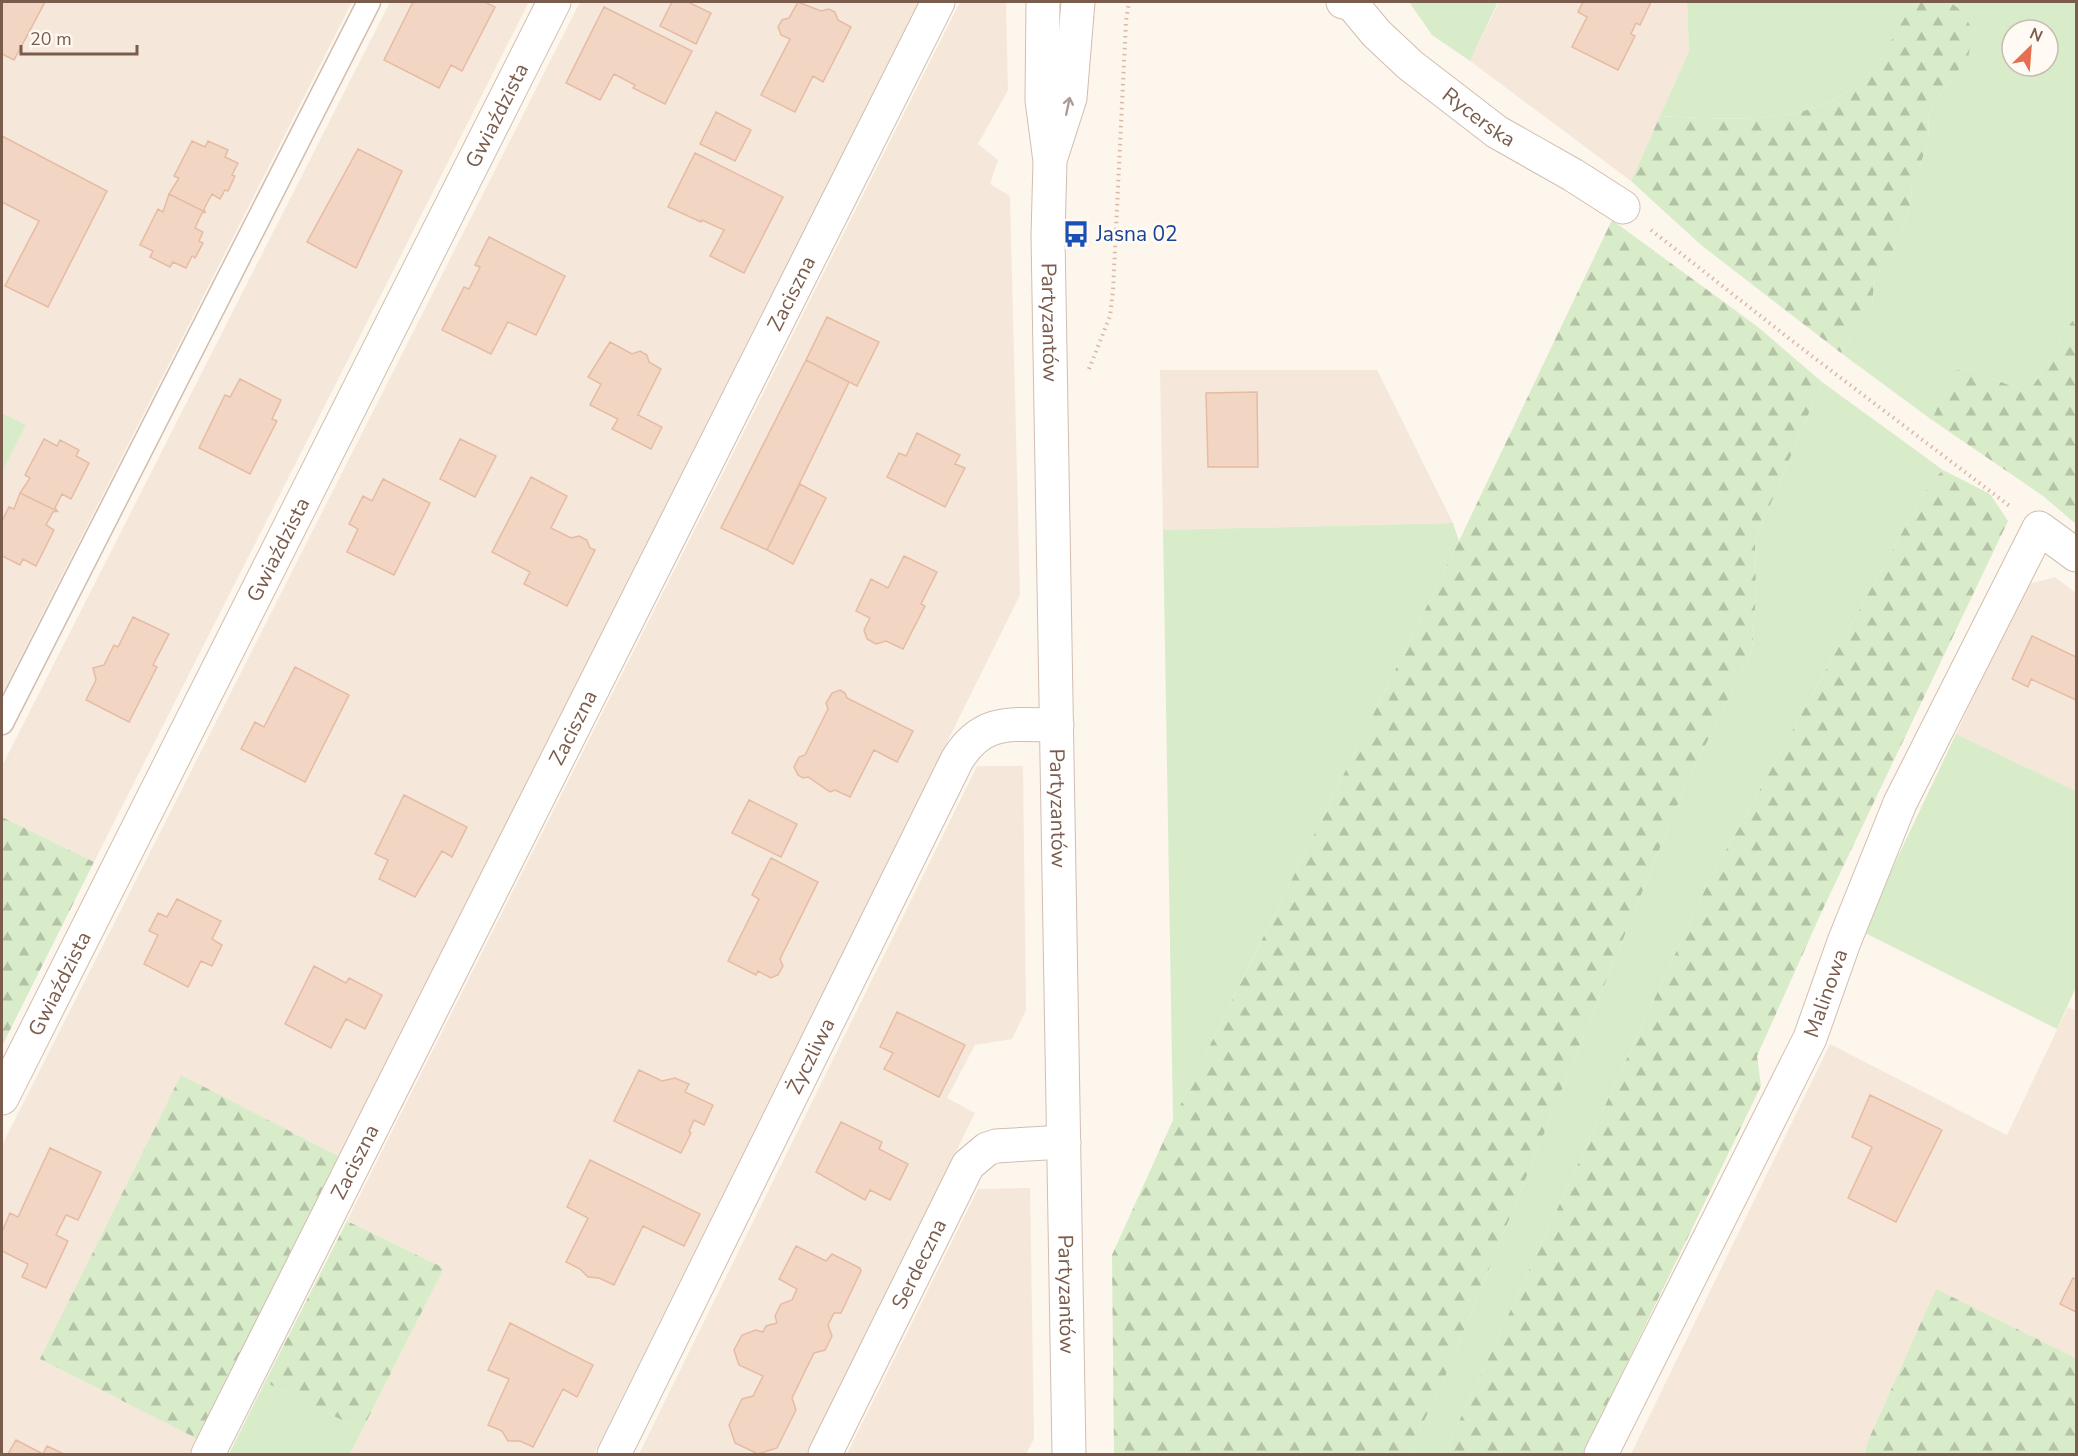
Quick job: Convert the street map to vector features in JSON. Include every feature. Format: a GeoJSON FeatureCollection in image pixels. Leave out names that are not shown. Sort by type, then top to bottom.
{"type":"FeatureCollection","features":[{"type":"Feature","properties":{"kind":"street","name":"Gwiaździsta"},"geometry":{"type":"LineString","coordinates":[[2,1098],[554,2]]}},
{"type":"Feature","properties":{"kind":"street","name":"Zaciszna"},"geometry":{"type":"LineString","coordinates":[[208,1455],[938,2]]}},
{"type":"Feature","properties":{"kind":"street","name":"Partyzantów"},"geometry":{"type":"LineString","coordinates":[[1043,2],[1042,100],[1050,161],[1048,247],[1069,1455]]}},
{"type":"Feature","properties":{"kind":"street","name":"Partyzantów"},"geometry":{"type":"LineString","coordinates":[[1050,161],[1070,98],[1078,2]]}},
{"type":"Feature","properties":{"kind":"street","name":"Rycerska"},"geometry":{"type":"LineString","coordinates":[[1349,2],[1376,33],[1446,94],[1497,132],[1573,175],[1623,207]]}},
{"type":"Feature","properties":{"kind":"street"},"geometry":{"type":"LineString","coordinates":[[2039,528],[2076,555]]}},
{"type":"Feature","properties":{"kind":"street","name":"Malinowa"},"geometry":{"type":"LineString","coordinates":[[1601,1455],[1810,1038],[1844,942],[1900,803],[2039,528]]}},
{"type":"Feature","properties":{"kind":"street","name":"Życzliwa"},"geometry":{"type":"LineString","coordinates":[[614,1455],[957,760],[968,742],[981,731],[996,725],[1057,725]]}},
{"type":"Feature","properties":{"kind":"street","name":"Serdeczna"},"geometry":{"type":"LineString","coordinates":[[825,1455],[968,1165],[987,1149],[996,1146],[1064,1142]]}},
{"type":"Feature","properties":{"kind":"lane"},"geometry":{"type":"LineString","coordinates":[[2,723],[369,2]]}},
{"type":"Feature","properties":{"kind":"path"},"geometry":{"type":"LineString","coordinates":[[1088,371],[1110,316],[1113,291],[1126,21],[1129,2]]}},
{"type":"Feature","properties":{"kind":"path"},"geometry":{"type":"LineString","coordinates":[[1623,207],[1800,347],[2039,528]]}},
{"type":"Feature","properties":{"kind":"shaded area"},"geometry":{"type":"Polygon","coordinates":[[[2,2],[352,2],[2,694],[2,473],[26,425],[2,413],[2,2]]]}},
{"type":"Feature","properties":{"kind":"shaded area"},"geometry":{"type":"Polygon","coordinates":[[[390,2],[529,2],[94,862],[2,817],[2,766],[390,2]]]}},
{"type":"Feature","properties":{"kind":"shaded area"},"geometry":{"type":"Polygon","coordinates":[[[580,2],[921,2],[340,1157],[181,1076],[198,1439],[190,1454],[2,1454],[2,1145],[580,2]]]}},
{"type":"Feature","properties":{"kind":"shaded area"},"geometry":{"type":"Polygon","coordinates":[[[960,2],[1006,2],[1008,90],[978,144],[998,160],[990,184],[1010,196],[1020,595],[594,1454],[350,1454],[444,1268],[347,1221],[960,2]]]}},
{"type":"Feature","properties":{"kind":"shaded area"},"geometry":{"type":"Polygon","coordinates":[[[1499,2],[1687,2],[1689,51],[1631,181],[1470,61],[1499,2]]]}},
{"type":"Feature","properties":{"kind":"shaded area"},"geometry":{"type":"Polygon","coordinates":[[[1160,370],[1377,370],[1453,523],[1163,530],[1160,370]]]}},
{"type":"Feature","properties":{"kind":"shaded area"},"geometry":{"type":"Polygon","coordinates":[[[2055,577],[2076,593],[2076,791],[1956,734],[2026,585],[2055,577]]]}},
{"type":"Feature","properties":{"kind":"shaded area"},"geometry":{"type":"Polygon","coordinates":[[[977,766],[1023,766],[1026,1010],[1012,1039],[975,1045],[947,1098],[975,1113],[807,1454],[639,1454],[977,766]]]}},
{"type":"Feature","properties":{"kind":"shaded area"},"geometry":{"type":"Polygon","coordinates":[[[2068,1007],[2076,1011],[2076,1358],[1936,1289],[1867,1443],[1865,1454],[1631,1454],[1830,1044],[2007,1135],[2068,1007]]]}},
{"type":"Feature","properties":{"kind":"shaded area"},"geometry":{"type":"Polygon","coordinates":[[[1030,1188],[1034,1439],[1026,1454],[847,1454],[978,1189],[1030,1188]]]}},
{"type":"Feature","properties":{"kind":"green space"},"geometry":{"type":"Polygon","coordinates":[[[1409,2],[1498,2],[1470,61],[1432,35],[1409,2]]]}},
{"type":"Feature","properties":{"kind":"green space"},"geometry":{"type":"Polygon","coordinates":[[[1687,2],[1914,2],[1876,65],[1856,86],[1832,101],[1776,116],[1717,118],[1660,116],[1689,51],[1687,2]]]}},
{"type":"Feature","properties":{"kind":"green space"},"geometry":{"type":"Polygon","coordinates":[[[1914,2],[1950,2],[1962,11],[1973,31],[1968,58],[1943,90],[1929,113],[1928,143],[1912,187],[1910,210],[1893,253],[1875,277],[1872,303],[1841,353],[1701,245],[1631,181],[1660,116],[1747,118],[1776,116],[1832,101],[1856,86],[1876,65],[1914,2]]]}},
{"type":"Feature","properties":{"kind":"green space"},"geometry":{"type":"Polygon","coordinates":[[[1950,2],[2076,2],[2076,316],[2027,393],[1969,368],[1954,371],[1932,420],[1841,353],[1872,303],[1875,277],[1893,253],[1910,210],[1912,187],[1928,143],[1929,113],[1943,90],[1968,58],[1962,11],[1950,2]]]}},
{"type":"Feature","properties":{"kind":"green space"},"geometry":{"type":"Polygon","coordinates":[[[1612,220],[1758,327],[1822,382],[1755,541],[1756,594],[1752,650],[1684,789],[1443,1382],[1408,1454],[1114,1454],[1112,1255],[1173,1120],[1459,541],[1612,220]]]}},
{"type":"Feature","properties":{"kind":"green space"},"geometry":{"type":"Polygon","coordinates":[[[2076,316],[2076,524],[2043,496],[1932,420],[1953,371],[1969,368],[2027,393],[2076,316]]]}},
{"type":"Feature","properties":{"kind":"green space"},"geometry":{"type":"Polygon","coordinates":[[[1822,382],[1943,470],[1929,484],[1708,883],[1444,1454],[1408,1454],[1443,1382],[1684,789],[1752,650],[1756,594],[1755,541],[1822,382]]]}},
{"type":"Feature","properties":{"kind":"green space"},"geometry":{"type":"Polygon","coordinates":[[[2,413],[26,425],[2,473],[2,413]]]}},
{"type":"Feature","properties":{"kind":"green space"},"geometry":{"type":"Polygon","coordinates":[[[1943,470],[1990,494],[2008,521],[1822,911],[1757,1056],[1761,1086],[1583,1454],[1444,1454],[1708,883],[1929,484],[1943,470]]]}},
{"type":"Feature","properties":{"kind":"green space"},"geometry":{"type":"Polygon","coordinates":[[[1453,523],[1459,541],[1173,1120],[1163,530],[1453,523]]]}},
{"type":"Feature","properties":{"kind":"green space"},"geometry":{"type":"Polygon","coordinates":[[[1956,734],[2076,791],[2076,987],[2057,1029],[1865,933],[1877,901],[1956,734]]]}},
{"type":"Feature","properties":{"kind":"green space"},"geometry":{"type":"Polygon","coordinates":[[[2,817],[94,862],[2,1046],[2,817]]]}},
{"type":"Feature","properties":{"kind":"green space"},"geometry":{"type":"Polygon","coordinates":[[[181,1075],[340,1157],[198,1439],[40,1359],[181,1075]]]}},
{"type":"Feature","properties":{"kind":"green space"},"geometry":{"type":"Polygon","coordinates":[[[347,1221],[444,1268],[362,1430],[265,1382],[347,1221]]]}},
{"type":"Feature","properties":{"kind":"green space"},"geometry":{"type":"Polygon","coordinates":[[[1936,1289],[2076,1358],[2076,1454],[1865,1454],[1867,1443],[1936,1289]]]}},
{"type":"Feature","properties":{"kind":"green space"},"geometry":{"type":"Polygon","coordinates":[[[265,1382],[362,1430],[350,1454],[229,1454],[265,1382]]]}},
{"type":"Feature","properties":{"kind":"building"},"geometry":{"type":"Polygon","coordinates":[[[2,2],[45,2],[14,60],[2,54],[2,2]]]}},
{"type":"Feature","properties":{"kind":"building"},"geometry":{"type":"Polygon","coordinates":[[[413,2],[485,2],[495,7],[462,71],[451,65],[439,88],[384,60],[413,2]]]}},
{"type":"Feature","properties":{"kind":"building"},"geometry":{"type":"Polygon","coordinates":[[[672,2],[688,2],[711,13],[696,44],[660,26],[672,2]]]}},
{"type":"Feature","properties":{"kind":"building"},"geometry":{"type":"Polygon","coordinates":[[[798,2],[821,11],[829,9],[835,12],[838,20],[851,27],[823,82],[813,76],[795,112],[761,95],[790,39],[781,35],[778,27],[782,20],[789,18],[798,2]]]}},
{"type":"Feature","properties":{"kind":"building"},"geometry":{"type":"Polygon","coordinates":[[[1583,2],[1651,2],[1640,25],[1636,23],[1631,34],[1635,36],[1618,70],[1572,47],[1587,17],[1578,12],[1583,2]]]}},
{"type":"Feature","properties":{"kind":"building"},"geometry":{"type":"Polygon","coordinates":[[[604,7],[692,51],[665,104],[633,88],[635,85],[614,74],[600,100],[566,83],[604,7]]]}},
{"type":"Feature","properties":{"kind":"building"},"geometry":{"type":"Polygon","coordinates":[[[716,112],[751,130],[735,161],[700,144],[716,112]]]}},
{"type":"Feature","properties":{"kind":"building"},"geometry":{"type":"Polygon","coordinates":[[[2,136],[107,191],[48,307],[5,286],[39,221],[2,202],[2,136]]]}},
{"type":"Feature","properties":{"kind":"building"},"geometry":{"type":"Polygon","coordinates":[[[192,141],[205,147],[208,141],[228,150],[225,157],[238,163],[228,191],[225,190],[220,199],[212,194],[204,209],[205,212],[169,194],[179,178],[174,176],[192,141]]]}},
{"type":"Feature","properties":{"kind":"building"},"geometry":{"type":"Polygon","coordinates":[[[358,149],[402,171],[356,268],[307,242],[358,149]]]}},
{"type":"Feature","properties":{"kind":"building"},"geometry":{"type":"Polygon","coordinates":[[[695,153],[783,197],[744,273],[710,256],[724,230],[668,207],[695,153]]]}},
{"type":"Feature","properties":{"kind":"building"},"geometry":{"type":"Polygon","coordinates":[[[169,194],[205,212],[202,213],[195,228],[203,232],[199,241],[203,243],[195,258],[192,256],[186,268],[173,262],[170,267],[150,257],[153,251],[140,245],[158,209],[163,212],[169,194]]]}},
{"type":"Feature","properties":{"kind":"building"},"geometry":{"type":"Polygon","coordinates":[[[489,237],[565,276],[536,335],[508,322],[491,354],[442,330],[464,287],[469,289],[480,267],[475,265],[489,237]]]}},
{"type":"Feature","properties":{"kind":"building"},"geometry":{"type":"Polygon","coordinates":[[[827,317],[879,342],[857,386],[806,360],[827,317]]]}},
{"type":"Feature","properties":{"kind":"building"},"geometry":{"type":"Polygon","coordinates":[[[610,342],[632,354],[640,351],[647,355],[649,362],[661,369],[638,415],[662,427],[651,449],[612,429],[618,419],[590,405],[601,384],[588,377],[610,342]]]}},
{"type":"Feature","properties":{"kind":"building"},"geometry":{"type":"Polygon","coordinates":[[[806,360],[849,382],[767,550],[721,528],[806,360]]]}},
{"type":"Feature","properties":{"kind":"building"},"geometry":{"type":"Polygon","coordinates":[[[240,379],[281,400],[272,419],[277,421],[250,474],[199,448],[225,395],[230,397],[240,379]]]}},
{"type":"Feature","properties":{"kind":"building"},"geometry":{"type":"Polygon","coordinates":[[[1257,392],[1258,467],[1208,467],[1206,393],[1257,392]]]}},
{"type":"Feature","properties":{"kind":"building"},"geometry":{"type":"Polygon","coordinates":[[[917,433],[960,455],[955,464],[965,468],[945,507],[887,477],[899,453],[906,456],[917,433]]]}},
{"type":"Feature","properties":{"kind":"building"},"geometry":{"type":"Polygon","coordinates":[[[44,439],[57,446],[60,440],[79,450],[76,456],[89,463],[71,499],[62,494],[55,508],[57,511],[20,493],[30,478],[25,475],[44,439]]]}},
{"type":"Feature","properties":{"kind":"building"},"geometry":{"type":"Polygon","coordinates":[[[460,439],[496,456],[475,497],[440,479],[460,439]]]}},
{"type":"Feature","properties":{"kind":"building"},"geometry":{"type":"Polygon","coordinates":[[[531,477],[567,496],[551,528],[571,538],[579,536],[587,540],[590,548],[595,550],[567,606],[524,584],[530,572],[492,552],[531,477]]]}},
{"type":"Feature","properties":{"kind":"building"},"geometry":{"type":"Polygon","coordinates":[[[383,479],[430,503],[394,575],[347,552],[358,529],[349,524],[363,496],[372,501],[383,479]]]}},
{"type":"Feature","properties":{"kind":"building"},"geometry":{"type":"Polygon","coordinates":[[[800,484],[826,498],[793,564],[767,550],[800,484]]]}},
{"type":"Feature","properties":{"kind":"building"},"geometry":{"type":"Polygon","coordinates":[[[20,493],[57,511],[53,512],[46,525],[54,530],[36,566],[23,559],[20,565],[2,556],[2,521],[9,507],[14,509],[20,493]]]}},
{"type":"Feature","properties":{"kind":"building"},"geometry":{"type":"Polygon","coordinates":[[[904,556],[937,572],[921,604],[925,606],[903,649],[886,641],[876,644],[867,639],[864,630],[870,618],[856,611],[871,579],[888,588],[904,556]]]}},
{"type":"Feature","properties":{"kind":"building"},"geometry":{"type":"Polygon","coordinates":[[[133,617],[169,634],[153,665],[157,667],[129,722],[86,700],[96,680],[93,668],[104,665],[114,645],[118,647],[133,617]]]}},
{"type":"Feature","properties":{"kind":"building"},"geometry":{"type":"Polygon","coordinates":[[[2032,636],[2076,657],[2076,700],[2031,679],[2028,687],[2012,679],[2032,636]]]}},
{"type":"Feature","properties":{"kind":"building"},"geometry":{"type":"Polygon","coordinates":[[[295,667],[349,695],[305,782],[241,749],[255,722],[264,727],[295,667]]]}},
{"type":"Feature","properties":{"kind":"building"},"geometry":{"type":"Polygon","coordinates":[[[840,690],[847,698],[913,731],[897,762],[874,750],[850,797],[835,790],[830,792],[808,777],[803,778],[798,775],[794,767],[799,757],[805,755],[828,709],[826,703],[832,693],[840,690]]]}},
{"type":"Feature","properties":{"kind":"building"},"geometry":{"type":"Polygon","coordinates":[[[404,795],[467,827],[452,857],[442,851],[415,897],[379,879],[388,860],[375,854],[404,795]]]}},
{"type":"Feature","properties":{"kind":"building"},"geometry":{"type":"Polygon","coordinates":[[[749,800],[797,824],[781,857],[732,833],[749,800]]]}},
{"type":"Feature","properties":{"kind":"building"},"geometry":{"type":"Polygon","coordinates":[[[771,858],[818,882],[780,959],[783,966],[778,975],[771,978],[758,971],[756,975],[728,961],[759,899],[752,895],[771,858]]]}},
{"type":"Feature","properties":{"kind":"building"},"geometry":{"type":"Polygon","coordinates":[[[177,899],[221,921],[212,939],[222,945],[212,966],[201,961],[188,987],[144,964],[158,935],[149,931],[158,913],[167,917],[177,899]]]}},
{"type":"Feature","properties":{"kind":"building"},"geometry":{"type":"Polygon","coordinates":[[[314,966],[346,983],[349,978],[382,995],[365,1029],[346,1019],[331,1048],[285,1024],[314,966]]]}},
{"type":"Feature","properties":{"kind":"building"},"geometry":{"type":"Polygon","coordinates":[[[897,1012],[965,1045],[939,1097],[884,1069],[893,1053],[880,1047],[897,1012]]]}},
{"type":"Feature","properties":{"kind":"building"},"geometry":{"type":"Polygon","coordinates":[[[639,1070],[662,1081],[675,1078],[689,1084],[685,1092],[713,1105],[704,1125],[694,1120],[689,1131],[691,1133],[681,1153],[614,1121],[639,1070]]]}},
{"type":"Feature","properties":{"kind":"building"},"geometry":{"type":"Polygon","coordinates":[[[1870,1095],[1942,1130],[1896,1222],[1848,1198],[1872,1147],[1852,1137],[1870,1095]]]}},
{"type":"Feature","properties":{"kind":"building"},"geometry":{"type":"Polygon","coordinates":[[[841,1122],[882,1142],[879,1149],[908,1164],[890,1200],[870,1190],[865,1200],[816,1172],[841,1122]]]}},
{"type":"Feature","properties":{"kind":"building"},"geometry":{"type":"Polygon","coordinates":[[[50,1148],[101,1172],[78,1220],[66,1215],[56,1235],[68,1241],[46,1288],[22,1277],[28,1264],[2,1251],[2,1232],[10,1213],[18,1217],[50,1148]]]}},
{"type":"Feature","properties":{"kind":"building"},"geometry":{"type":"Polygon","coordinates":[[[590,1160],[700,1214],[684,1246],[643,1226],[614,1285],[599,1278],[588,1277],[580,1269],[566,1262],[588,1218],[567,1207],[590,1160]]]}},
{"type":"Feature","properties":{"kind":"building"},"geometry":{"type":"Polygon","coordinates":[[[796,1246],[826,1261],[832,1254],[860,1268],[861,1271],[841,1313],[834,1313],[828,1325],[832,1336],[825,1350],[814,1353],[792,1398],[796,1410],[777,1448],[758,1454],[735,1443],[729,1425],[742,1399],[753,1396],[763,1376],[739,1365],[734,1350],[742,1335],[756,1330],[763,1332],[766,1326],[777,1323],[775,1316],[781,1304],[792,1300],[797,1289],[779,1279],[796,1246]]]}},
{"type":"Feature","properties":{"kind":"building"},"geometry":{"type":"Polygon","coordinates":[[[2073,1278],[2076,1279],[2076,1312],[2060,1304],[2073,1278]]]}},
{"type":"Feature","properties":{"kind":"building"},"geometry":{"type":"Polygon","coordinates":[[[510,1323],[593,1365],[577,1397],[563,1389],[533,1447],[520,1441],[508,1441],[502,1431],[488,1425],[509,1379],[488,1370],[510,1323]]]}},
{"type":"Feature","properties":{"kind":"building"},"geometry":{"type":"Polygon","coordinates":[[[16,1440],[43,1454],[8,1454],[16,1440]]]}},
{"type":"Feature","properties":{"kind":"building"},"geometry":{"type":"Polygon","coordinates":[[[47,1446],[64,1454],[43,1454],[47,1446]]]}},
{"type":"Feature","properties":{"kind":"place","name":"Jasna 02"},"geometry":{"type":"Point","coordinates":[1076,234]}}]}
